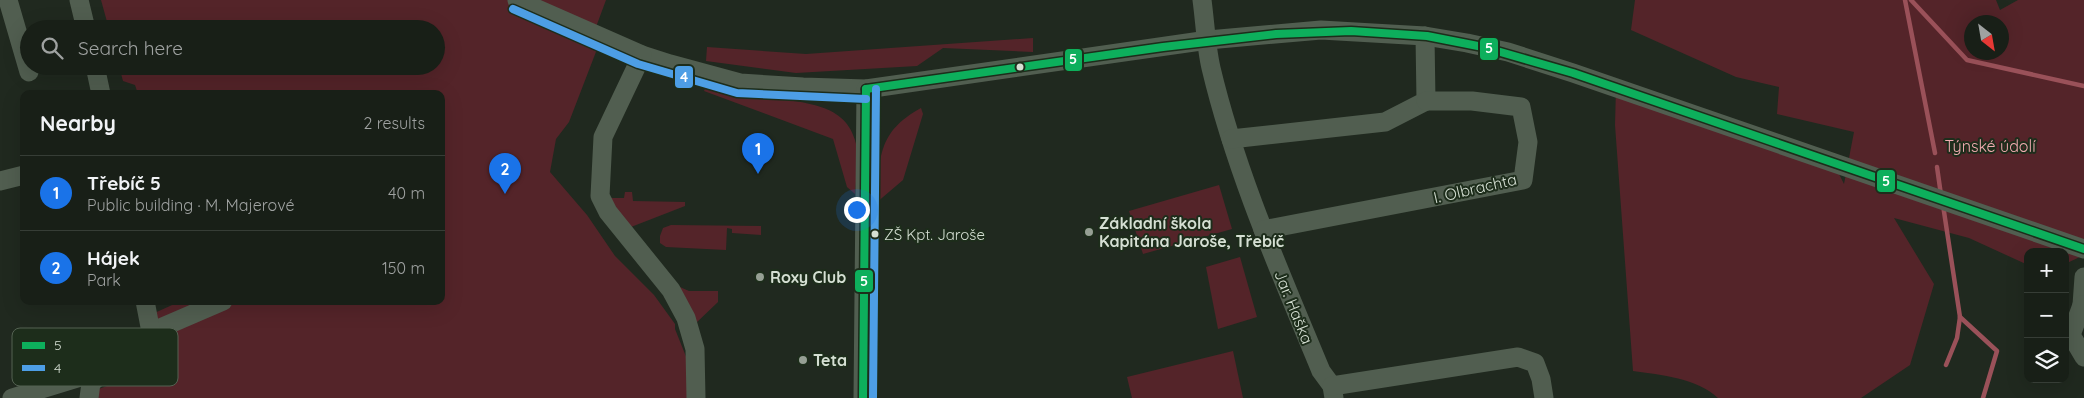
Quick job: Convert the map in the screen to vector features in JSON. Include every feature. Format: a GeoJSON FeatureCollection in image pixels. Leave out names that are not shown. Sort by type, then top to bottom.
{"type":"FeatureCollection","features":[{"type":"Feature","properties":{"kind":"street"},"geometry":{"type":"LineString","coordinates":[[8,0],[20,41]]}},
{"type":"Feature","properties":{"kind":"street"},"geometry":{"type":"LineString","coordinates":[[79,0],[84,20]]}},
{"type":"Feature","properties":{"kind":"street"},"geometry":{"type":"LineString","coordinates":[[517,0],[642,55],[740,83],[866,89],[1208,40],[1321,30],[1425,36],[1467,43],[1518,55],[2084,249]]}},
{"type":"Feature","properties":{"kind":"street","name":"Jar. Haška"},"geometry":{"type":"LineString","coordinates":[[1202,0],[1211,66],[1231,139],[1263,230],[1321,371],[1333,392],[1518,357],[1535,362],[1541,379],[1544,398]]}},
{"type":"Feature","properties":{"kind":"street"},"geometry":{"type":"LineString","coordinates":[[1231,139],[1385,122],[1426,101],[1425,36]]}},
{"type":"Feature","properties":{"kind":"street"},"geometry":{"type":"LineString","coordinates":[[642,55],[603,137],[600,196],[608,212],[671,290],[686,318],[695,349],[696,398]]}},
{"type":"Feature","properties":{"kind":"street"},"geometry":{"type":"LineString","coordinates":[[98,75],[100,90]]}},
{"type":"Feature","properties":{"kind":"street"},"geometry":{"type":"LineString","coordinates":[[864,398],[866,89]]}},
{"type":"Feature","properties":{"kind":"street","name":"I. Olbrachta"},"geometry":{"type":"LineString","coordinates":[[1263,230],[1523,180],[1528,142],[1521,106],[1472,101],[1426,101]]}},
{"type":"Feature","properties":{"kind":"street"},"geometry":{"type":"LineString","coordinates":[[0,181],[20,176]]}},
{"type":"Feature","properties":{"kind":"street"},"geometry":{"type":"LineString","coordinates":[[2081,347],[2084,277]]}},
{"type":"Feature","properties":{"kind":"street"},"geometry":{"type":"LineString","coordinates":[[146,305],[150,326]]}},
{"type":"Feature","properties":{"kind":"street"},"geometry":{"type":"LineString","coordinates":[[150,326],[210,305]]}},
{"type":"Feature","properties":{"kind":"street"},"geometry":{"type":"LineString","coordinates":[[150,326],[174,308]]}},
{"type":"Feature","properties":{"kind":"street"},"geometry":{"type":"LineString","coordinates":[[12,398],[51,386]]}},
{"type":"Feature","properties":{"kind":"green space"},"geometry":{"type":"Polygon","coordinates":[[[101,0],[606,0],[596,27],[604,31],[569,122],[556,139],[550,172],[587,215],[615,256],[654,295],[675,324],[675,329],[689,364],[690,398],[83,398],[84,394],[107,386],[178,386],[178,328],[142,328],[150,315],[172,305],[445,305],[445,90],[137,90],[135,85],[123,81],[121,75],[445,75],[445,20],[107,20],[101,0]]]}},
{"type":"Feature","properties":{"kind":"green space","name":"Týnské údolí"},"geometry":{"type":"Polygon","coordinates":[[[1635,0],[1996,0],[2000,10],[2018,0],[2084,0],[2084,255],[2069,262],[2069,248],[2024,248],[2024,263],[1969,238],[1894,218],[1934,284],[1910,365],[1861,398],[1718,398],[1700,386],[1678,378],[1633,371],[1615,125],[1616,88],[1839,174],[1844,184],[1854,132],[1777,114],[1779,87],[1736,77],[1631,30],[1635,0]]]}},
{"type":"Feature","properties":{"kind":"green space"},"geometry":{"type":"Polygon","coordinates":[[[1033,38],[1033,52],[943,48],[917,66],[796,73],[706,61],[707,47],[806,54],[1033,38]]]}},
{"type":"Feature","properties":{"kind":"green space"},"geometry":{"type":"Polygon","coordinates":[[[707,84],[818,106],[841,118],[849,127],[855,140],[857,167],[855,194],[847,187],[833,139],[704,91],[707,84]]]}},
{"type":"Feature","properties":{"kind":"green space"},"geometry":{"type":"Polygon","coordinates":[[[921,108],[923,114],[903,180],[876,203],[880,159],[888,137],[907,117],[921,108]]]}},
{"type":"Feature","properties":{"kind":"green space"},"geometry":{"type":"Polygon","coordinates":[[[1219,185],[1232,229],[1143,254],[1129,211],[1219,185]]]}},
{"type":"Feature","properties":{"kind":"green space"},"geometry":{"type":"Polygon","coordinates":[[[625,192],[632,192],[633,201],[685,202],[685,206],[631,227],[608,198],[624,198],[625,192]]]}},
{"type":"Feature","properties":{"kind":"green space"},"geometry":{"type":"Polygon","coordinates":[[[671,225],[761,226],[761,235],[732,233],[732,229],[727,228],[726,250],[666,247],[660,243],[660,236],[663,228],[671,225]]]}},
{"type":"Feature","properties":{"kind":"green space"},"geometry":{"type":"Polygon","coordinates":[[[1240,257],[1257,317],[1218,329],[1206,267],[1240,257]]]}},
{"type":"Feature","properties":{"kind":"green space"},"geometry":{"type":"Polygon","coordinates":[[[673,284],[689,291],[718,291],[718,302],[696,323],[673,284]]]}},
{"type":"Feature","properties":{"kind":"green space"},"geometry":{"type":"Polygon","coordinates":[[[1233,351],[1243,398],[1132,398],[1127,377],[1233,351]]]}},
{"type":"Feature","properties":{"kind":"waterway"},"geometry":{"type":"LineString","coordinates":[[1905,0],[1935,153]]}},
{"type":"Feature","properties":{"kind":"waterway"},"geometry":{"type":"LineString","coordinates":[[1911,0],[1967,60],[2084,86]]}},
{"type":"Feature","properties":{"kind":"waterway"},"geometry":{"type":"LineString","coordinates":[[1937,167],[1941,195]]}},
{"type":"Feature","properties":{"kind":"waterway"},"geometry":{"type":"LineString","coordinates":[[1943,205],[1960,317],[1957,338],[1946,365]]}},
{"type":"Feature","properties":{"kind":"waterway"},"geometry":{"type":"LineString","coordinates":[[1960,317],[1997,351],[1983,398]]}},
{"type":"Feature","properties":{"kind":"transit line","name":"4"},"geometry":{"type":"LineString","coordinates":[[513,9],[638,64],[737,93],[866,99]]}},
{"type":"Feature","properties":{"kind":"transit line","name":"5"},"geometry":{"type":"LineString","coordinates":[[866,89],[1163,47],[1276,34],[1351,31],[1427,36],[1483,47],[1573,73],[2084,249]]}},
{"type":"Feature","properties":{"kind":"transit line","name":"5"},"geometry":{"type":"LineString","coordinates":[[863,398],[866,89]]}},
{"type":"Feature","properties":{"kind":"transit line","name":"4"},"geometry":{"type":"LineString","coordinates":[[873,398],[876,89]]}},
{"type":"Feature","properties":{"kind":"place","name":"Třebíč 5"},"geometry":{"type":"Point","coordinates":[758,174]}},
{"type":"Feature","properties":{"kind":"place","name":"Hájek"},"geometry":{"type":"Point","coordinates":[505,194]}},
{"type":"Feature","properties":{"kind":"place","name":"Základní škola Kapitána Jaroše, Třebíč"},"geometry":{"type":"Point","coordinates":[1089,232]}},
{"type":"Feature","properties":{"kind":"place","name":"ZŠ Kpt. Jaroše"},"geometry":{"type":"Point","coordinates":[875,234]}},
{"type":"Feature","properties":{"kind":"place","name":"Roxy Club"},"geometry":{"type":"Point","coordinates":[760,277]}},
{"type":"Feature","properties":{"kind":"place","name":"Teta"},"geometry":{"type":"Point","coordinates":[803,360]}}]}
